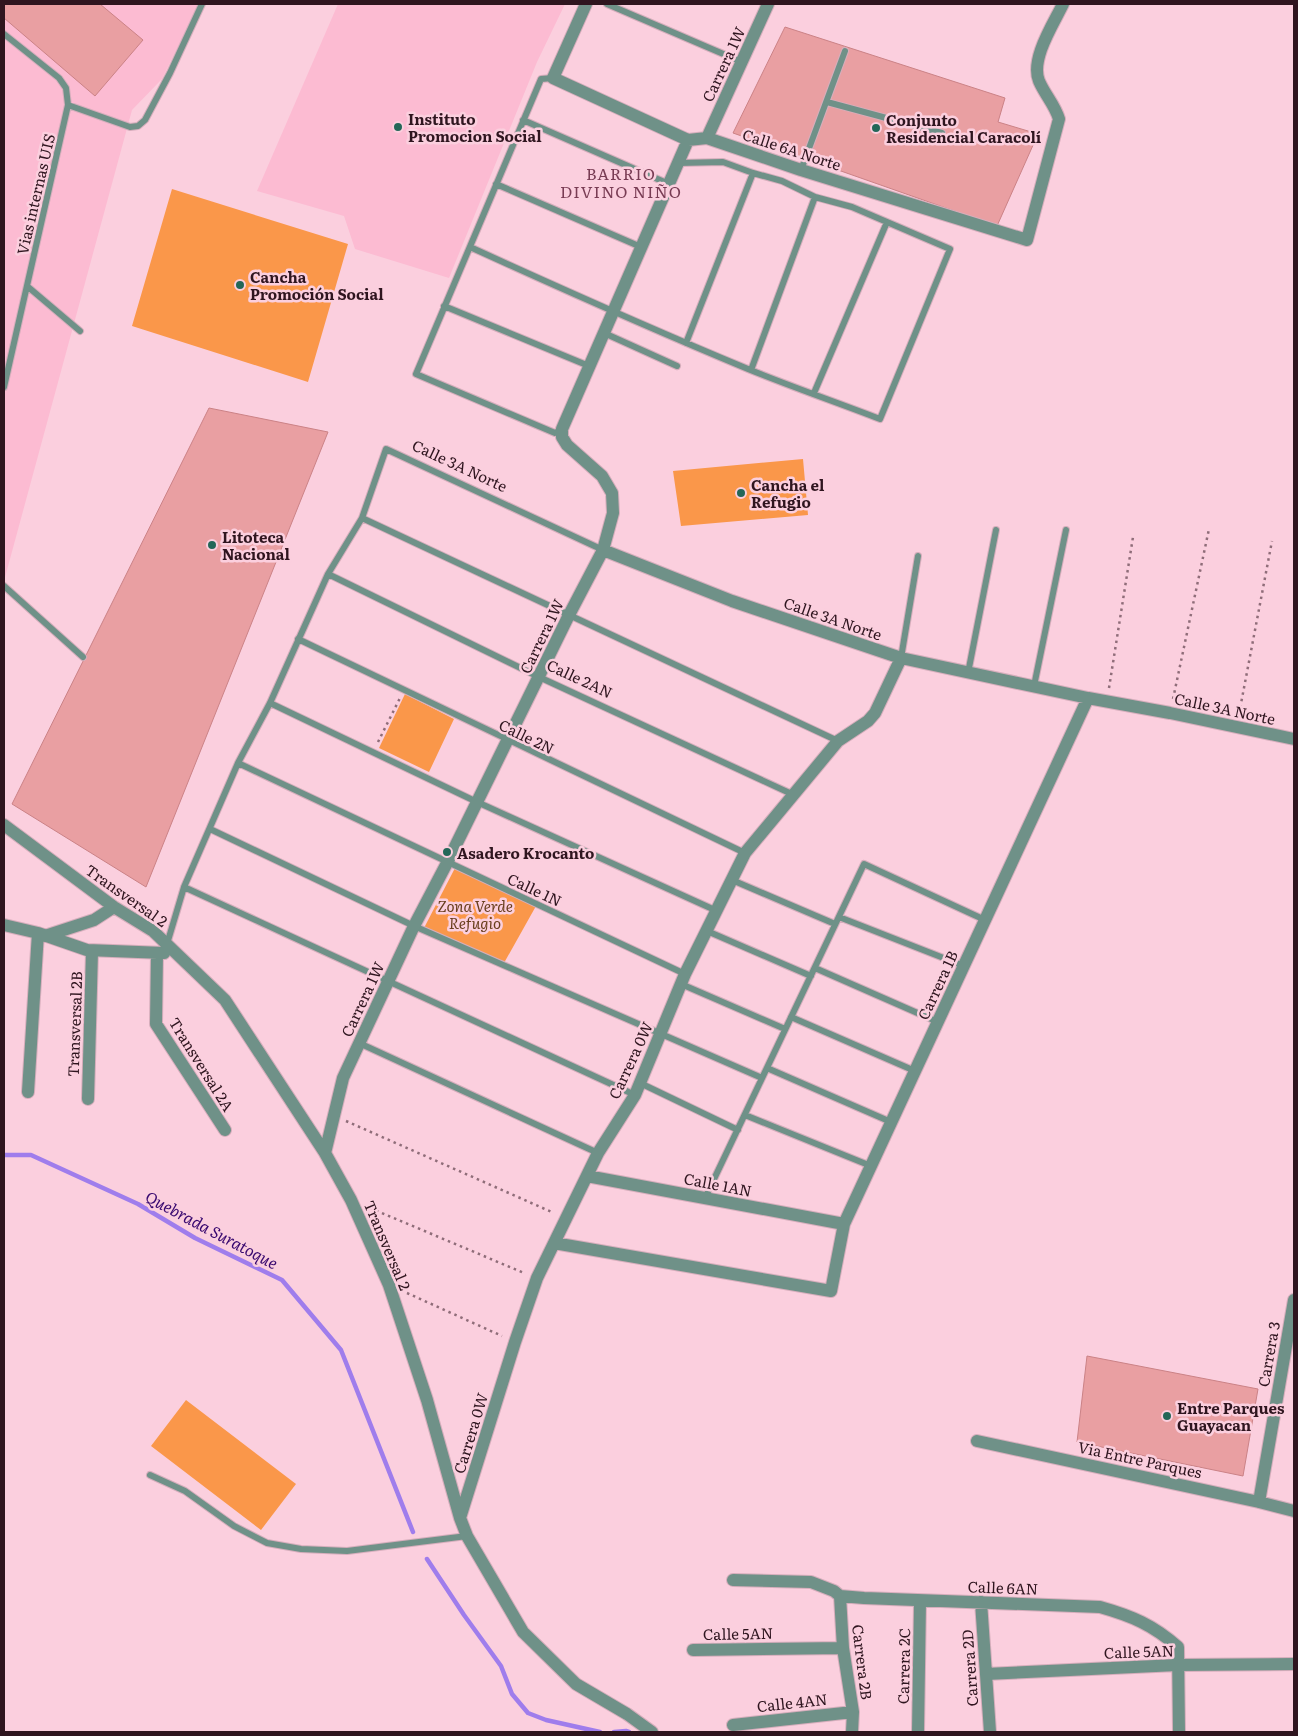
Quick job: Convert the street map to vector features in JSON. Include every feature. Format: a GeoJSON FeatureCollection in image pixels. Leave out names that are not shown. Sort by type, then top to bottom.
{"type":"FeatureCollection","features":[{"type":"Feature","properties":{"kind":"street"},"geometry":{"type":"LineString","coordinates":[[562,429],[688,140],[553,78],[586,4]]}},
{"type":"Feature","properties":{"kind":"street","name":"Carrera 1W"},"geometry":{"type":"LineString","coordinates":[[707,138],[768,4]]}},
{"type":"Feature","properties":{"kind":"street","name":"Calle 6A Norte"},"geometry":{"type":"LineString","coordinates":[[688,140],[707,138],[801,170],[1027,240],[1059,119],[1056,108],[1039,81],[1037,72],[1041,50],[1063,4]]}},
{"type":"Feature","properties":{"kind":"street","name":"Carrera 1W"},"geometry":{"type":"LineString","coordinates":[[325,1153],[343,1078],[359,1043],[414,926],[448,862],[568,616],[603,550],[612,513],[612,493],[602,476],[567,445],[562,437],[562,429]]}},
{"type":"Feature","properties":{"kind":"street","name":"Calle 3A Norte"},"geometry":{"type":"LineString","coordinates":[[603,550],[732,601],[901,658],[1294,739]]}},
{"type":"Feature","properties":{"kind":"street","name":"Carrera 0W"},"geometry":{"type":"LineString","coordinates":[[460,1518],[514,1342],[536,1278],[598,1153],[638,1089],[683,979],[745,853],[838,741],[868,721],[875,713],[901,658]]}},
{"type":"Feature","properties":{"kind":"street","name":"Carrera 1B"},"geometry":{"type":"LineString","coordinates":[[554,1243],[831,1291],[844,1224],[1088,698]]}},
{"type":"Feature","properties":{"kind":"street","name":"Transversal 2"},"geometry":{"type":"LineString","coordinates":[[4,825],[114,907],[153,931],[162,948],[177,954],[225,1000],[325,1153],[351,1200],[389,1285],[427,1400],[460,1518],[467,1536],[523,1632],[576,1684],[627,1714],[650,1731]]}},
{"type":"Feature","properties":{"kind":"street"},"geometry":{"type":"LineString","coordinates":[[42,934],[94,920],[114,907]]}},
{"type":"Feature","properties":{"kind":"street"},"geometry":{"type":"LineString","coordinates":[[4,925],[42,934],[87,950],[162,948]]}},
{"type":"Feature","properties":{"kind":"street"},"geometry":{"type":"LineString","coordinates":[[28,1092],[42,934]]}},
{"type":"Feature","properties":{"kind":"street","name":"Transversal 2A"},"geometry":{"type":"LineString","coordinates":[[162,948],[156,1024],[224,1130]]}},
{"type":"Feature","properties":{"kind":"street","name":"Transversal 2B"},"geometry":{"type":"LineString","coordinates":[[88,1099],[92,950]]}},
{"type":"Feature","properties":{"kind":"street","name":"Calle 1AN"},"geometry":{"type":"LineString","coordinates":[[587,1176],[844,1224]]}},
{"type":"Feature","properties":{"kind":"street","name":"Carrera 3"},"geometry":{"type":"LineString","coordinates":[[1259,1502],[1293,1308]]}},
{"type":"Feature","properties":{"kind":"street","name":"Via Entre Parques"},"geometry":{"type":"LineString","coordinates":[[977,1441],[1294,1511]]}},
{"type":"Feature","properties":{"kind":"street","name":"Calle 6AN"},"geometry":{"type":"LineString","coordinates":[[734,1580],[811,1582],[834,1591],[840,1596],[920,1601],[1100,1607],[1130,1615],[1163,1634],[1178,1647],[1179,1732]]}},
{"type":"Feature","properties":{"kind":"street","name":"Carrera 2B"},"geometry":{"type":"LineString","coordinates":[[840,1596],[844,1648],[853,1712],[852,1732]]}},
{"type":"Feature","properties":{"kind":"street","name":"Carrera 2C"},"geometry":{"type":"LineString","coordinates":[[918,1732],[920,1601]]}},
{"type":"Feature","properties":{"kind":"street","name":"Carrera 2D"},"geometry":{"type":"LineString","coordinates":[[981,1602],[990,1732]]}},
{"type":"Feature","properties":{"kind":"street","name":"Calle 5AN"},"geometry":{"type":"LineString","coordinates":[[693,1650],[844,1648]]}},
{"type":"Feature","properties":{"kind":"street","name":"Calle 5AN"},"geometry":{"type":"LineString","coordinates":[[986,1674],[1177,1665],[1294,1664]]}},
{"type":"Feature","properties":{"kind":"street","name":"Calle 4AN"},"geometry":{"type":"LineString","coordinates":[[734,1724],[769,1726],[853,1712]]}},
{"type":"Feature","properties":{"kind":"lane"},"geometry":{"type":"LineString","coordinates":[[68,105],[130,127],[138,126],[145,120],[162,88],[202,4]]}},
{"type":"Feature","properties":{"kind":"lane"},"geometry":{"type":"LineString","coordinates":[[607,4],[742,62]]}},
{"type":"Feature","properties":{"kind":"lane","name":"Vias internas UIS"},"geometry":{"type":"LineString","coordinates":[[4,34],[59,78],[66,88],[68,105],[4,387]]}},
{"type":"Feature","properties":{"kind":"lane"},"geometry":{"type":"LineString","coordinates":[[801,170],[845,52]]}},
{"type":"Feature","properties":{"kind":"lane"},"geometry":{"type":"LineString","coordinates":[[553,78],[541,79],[416,374],[555,433],[562,429]]}},
{"type":"Feature","properties":{"kind":"lane"},"geometry":{"type":"LineString","coordinates":[[827,102],[942,133]]}},
{"type":"Feature","properties":{"kind":"lane"},"geometry":{"type":"LineString","coordinates":[[523,120],[669,184]]}},
{"type":"Feature","properties":{"kind":"lane"},"geometry":{"type":"LineString","coordinates":[[470,247],[686,343],[880,419],[950,249],[852,207],[816,197],[782,181],[723,162],[678,163]]}},
{"type":"Feature","properties":{"kind":"lane"},"geometry":{"type":"LineString","coordinates":[[686,343],[753,173]]}},
{"type":"Feature","properties":{"kind":"lane"},"geometry":{"type":"LineString","coordinates":[[496,184],[641,247]]}},
{"type":"Feature","properties":{"kind":"lane"},"geometry":{"type":"LineString","coordinates":[[751,370],[816,197]]}},
{"type":"Feature","properties":{"kind":"lane"},"geometry":{"type":"LineString","coordinates":[[814,393],[887,222]]}},
{"type":"Feature","properties":{"kind":"lane"},"geometry":{"type":"LineString","coordinates":[[27,286],[80,331]]}},
{"type":"Feature","properties":{"kind":"lane"},"geometry":{"type":"LineString","coordinates":[[444,306],[589,366]]}},
{"type":"Feature","properties":{"kind":"lane"},"geometry":{"type":"LineString","coordinates":[[604,333],[677,366]]}},
{"type":"Feature","properties":{"kind":"lane","name":"Calle 3A Norte"},"geometry":{"type":"LineString","coordinates":[[362,518],[386,449],[603,550]]}},
{"type":"Feature","properties":{"kind":"lane"},"geometry":{"type":"LineString","coordinates":[[162,948],[184,887],[238,763],[270,702],[328,574],[362,518],[838,741]]}},
{"type":"Feature","properties":{"kind":"lane"},"geometry":{"type":"LineString","coordinates":[[968,673],[996,530]]}},
{"type":"Feature","properties":{"kind":"lane"},"geometry":{"type":"LineString","coordinates":[[1034,686],[1066,530]]}},
{"type":"Feature","properties":{"kind":"lane"},"geometry":{"type":"LineString","coordinates":[[901,658],[918,556]]}},
{"type":"Feature","properties":{"kind":"lane","name":"Calle 2AN"},"geometry":{"type":"LineString","coordinates":[[328,574],[539,677],[794,795]]}},
{"type":"Feature","properties":{"kind":"lane"},"geometry":{"type":"LineString","coordinates":[[4,586],[83,657]]}},
{"type":"Feature","properties":{"kind":"lane","name":"Calle 2N"},"geometry":{"type":"LineString","coordinates":[[298,639],[745,853]]}},
{"type":"Feature","properties":{"kind":"lane"},"geometry":{"type":"LineString","coordinates":[[270,702],[477,802],[717,911]]}},
{"type":"Feature","properties":{"kind":"lane","name":"Calle 1N"},"geometry":{"type":"LineString","coordinates":[[238,763],[448,862],[785,1029]]}},
{"type":"Feature","properties":{"kind":"lane"},"geometry":{"type":"LineString","coordinates":[[210,829],[414,926],[762,1078]]}},
{"type":"Feature","properties":{"kind":"lane"},"geometry":{"type":"LineString","coordinates":[[705,1198],[864,864],[985,920]]}},
{"type":"Feature","properties":{"kind":"lane"},"geometry":{"type":"LineString","coordinates":[[732,880],[835,924]]}},
{"type":"Feature","properties":{"kind":"lane"},"geometry":{"type":"LineString","coordinates":[[184,887],[388,981],[738,1130]]}},
{"type":"Feature","properties":{"kind":"lane"},"geometry":{"type":"LineString","coordinates":[[838,917],[964,966]]}},
{"type":"Feature","properties":{"kind":"lane"},"geometry":{"type":"LineString","coordinates":[[707,931],[811,976]]}},
{"type":"Feature","properties":{"kind":"lane"},"geometry":{"type":"LineString","coordinates":[[815,968],[938,1022]]}},
{"type":"Feature","properties":{"kind":"lane"},"geometry":{"type":"LineString","coordinates":[[792,1016],[915,1071]]}},
{"type":"Feature","properties":{"kind":"lane"},"geometry":{"type":"LineString","coordinates":[[359,1043],[598,1153]]}},
{"type":"Feature","properties":{"kind":"lane"},"geometry":{"type":"LineString","coordinates":[[767,1068],[891,1122]]}},
{"type":"Feature","properties":{"kind":"lane"},"geometry":{"type":"LineString","coordinates":[[745,1115],[871,1166]]}},
{"type":"Feature","properties":{"kind":"lane"},"geometry":{"type":"LineString","coordinates":[[150,1475],[185,1491],[234,1526],[267,1543],[301,1549],[347,1551],[467,1536]]}},
{"type":"Feature","properties":{"kind":"path"},"geometry":{"type":"LineString","coordinates":[[1170,713],[1209,529]]}},
{"type":"Feature","properties":{"kind":"path"},"geometry":{"type":"LineString","coordinates":[[1107,701],[1133,537]]}},
{"type":"Feature","properties":{"kind":"path"},"geometry":{"type":"LineString","coordinates":[[1236,728],[1272,541]]}},
{"type":"Feature","properties":{"kind":"path"},"geometry":{"type":"LineString","coordinates":[[373,752],[404,690]]}},
{"type":"Feature","properties":{"kind":"path"},"geometry":{"type":"LineString","coordinates":[[334,1116],[567,1218]]}},
{"type":"Feature","properties":{"kind":"path"},"geometry":{"type":"LineString","coordinates":[[351,1200],[536,1278]]}},
{"type":"Feature","properties":{"kind":"path"},"geometry":{"type":"LineString","coordinates":[[389,1285],[514,1342]]}},
{"type":"Feature","properties":{"kind":"shaded area"},"geometry":{"type":"Polygon","coordinates":[[[4,4],[199,4],[162,79],[132,110],[4,581],[4,4]]]}},
{"type":"Feature","properties":{"kind":"shaded area","name":"Instituto Promocion Social"},"geometry":{"type":"Polygon","coordinates":[[[338,4],[565,4],[537,62],[449,278],[355,249],[344,216],[257,191],[338,4]]]}},
{"type":"Feature","properties":{"kind":"green space","name":"Cancha Promoción Social"},"geometry":{"type":"Polygon","coordinates":[[[172,189],[348,244],[308,382],[132,326],[172,189]]]}},
{"type":"Feature","properties":{"kind":"green space","name":"Cancha el Refugio"},"geometry":{"type":"Polygon","coordinates":[[[803,459],[808,515],[681,526],[673,471],[803,459]]]}},
{"type":"Feature","properties":{"kind":"green space"},"geometry":{"type":"Polygon","coordinates":[[[405,694],[454,719],[429,772],[379,748],[405,694]]]}},
{"type":"Feature","properties":{"kind":"green space","name":"Zona Verde Refugio"},"geometry":{"type":"Polygon","coordinates":[[[455,868],[536,906],[504,963],[424,928],[455,868]]]}},
{"type":"Feature","properties":{"kind":"green space"},"geometry":{"type":"Polygon","coordinates":[[[186,1400],[296,1484],[261,1530],[151,1446],[186,1400]]]}},
{"type":"Feature","properties":{"kind":"building"},"geometry":{"type":"Polygon","coordinates":[[[4,4],[100,4],[143,40],[95,96],[4,18],[4,4]]]}},
{"type":"Feature","properties":{"kind":"building","name":"Conjunto Residencial Caracolí"},"geometry":{"type":"Polygon","coordinates":[[[785,27],[1005,98],[998,122],[1038,134],[997,226],[733,133],[785,27]]]}},
{"type":"Feature","properties":{"kind":"building","name":"Litoteca Nacional"},"geometry":{"type":"Polygon","coordinates":[[[209,408],[328,432],[146,887],[12,804],[209,408]]]}},
{"type":"Feature","properties":{"kind":"building","name":"Entre Parques Guayacan"},"geometry":{"type":"Polygon","coordinates":[[[1087,1356],[1258,1389],[1243,1476],[1077,1442],[1087,1356]]]}},
{"type":"Feature","properties":{"kind":"waterway","name":"Quebrada Suratoque"},"geometry":{"type":"LineString","coordinates":[[4,1155],[31,1155],[138,1204],[195,1238],[282,1280],[341,1350],[413,1532]]}},
{"type":"Feature","properties":{"kind":"waterway","name":"Quebrada Suratoque"},"geometry":{"type":"LineString","coordinates":[[427,1559],[501,1666],[512,1694],[528,1713],[546,1720],[600,1732]]}},
{"type":"Feature","properties":{"kind":"waterway","name":"Quebrada Suratoque"},"geometry":{"type":"LineString","coordinates":[[614,1732],[629,1732]]}},
{"type":"Feature","properties":{"kind":"place","name":"Instituto Promocion Social"},"geometry":{"type":"Point","coordinates":[398,127]}},
{"type":"Feature","properties":{"kind":"place","name":"Conjunto Residencial Caracolí"},"geometry":{"type":"Point","coordinates":[876,128]}},
{"type":"Feature","properties":{"kind":"place","name":"Cancha Promoción Social"},"geometry":{"type":"Point","coordinates":[240,285]}},
{"type":"Feature","properties":{"kind":"place","name":"Cancha el Refugio"},"geometry":{"type":"Point","coordinates":[741,493]}},
{"type":"Feature","properties":{"kind":"place","name":"Litoteca Nacional"},"geometry":{"type":"Point","coordinates":[212,545]}},
{"type":"Feature","properties":{"kind":"place","name":"Asadero Krocanto"},"geometry":{"type":"Point","coordinates":[447,852]}},
{"type":"Feature","properties":{"kind":"place","name":"Entre Parques Guayacan"},"geometry":{"type":"Point","coordinates":[1167,1416]}},
{"type":"Feature","properties":{"kind":"district","name":"BARRIO DIVINO NIÑO"},"geometry":{"type":"Point","coordinates":[621,182]}}]}
